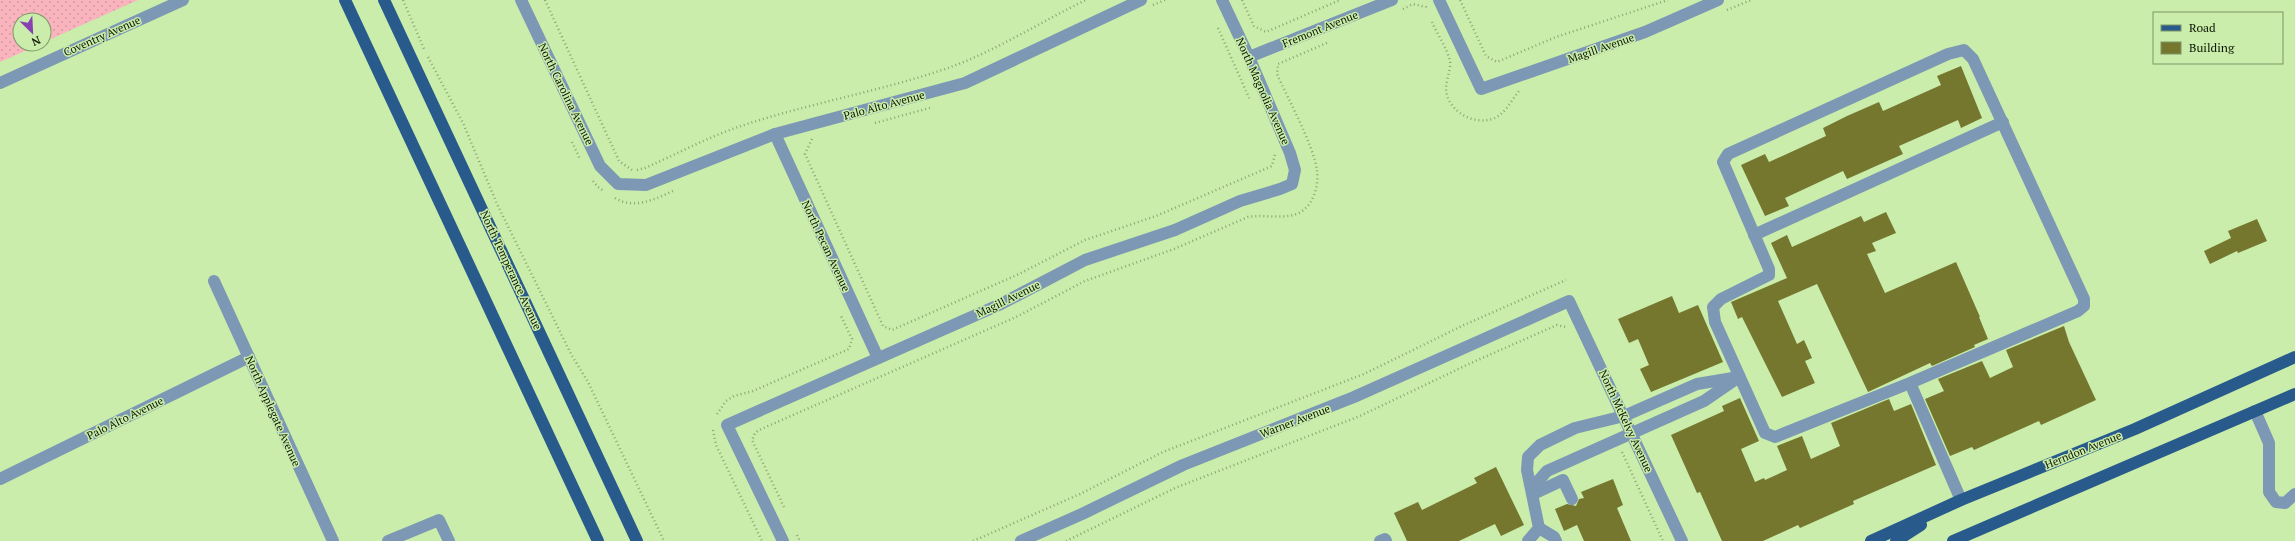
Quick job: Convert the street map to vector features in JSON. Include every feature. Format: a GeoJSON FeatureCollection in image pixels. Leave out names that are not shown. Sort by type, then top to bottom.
{"type":"FeatureCollection","features":[{"type":"Feature","properties":{"kind":"main road"},"geometry":{"type":"LineString","coordinates":[[345,0],[598,541]]}},
{"type":"Feature","properties":{"kind":"main road","name":"North Temperance Avenue"},"geometry":{"type":"LineString","coordinates":[[384,0],[637,541]]}},
{"type":"Feature","properties":{"kind":"main road","name":"Herndon Avenue"},"geometry":{"type":"LineString","coordinates":[[1871,541],[1961,500],[2134,429],[2295,357]]}},
{"type":"Feature","properties":{"kind":"main road"},"geometry":{"type":"LineString","coordinates":[[1953,541],[2295,394]]}},
{"type":"Feature","properties":{"kind":"main road"},"geometry":{"type":"LineString","coordinates":[[1896,541],[1961,500]]}},
{"type":"Feature","properties":{"kind":"street","name":"Coventry Avenue"},"geometry":{"type":"LineString","coordinates":[[0,83],[183,0]]}},
{"type":"Feature","properties":{"kind":"street","name":"North Carolina Avenue"},"geometry":{"type":"LineString","coordinates":[[521,0],[600,166],[618,184]]}},
{"type":"Feature","properties":{"kind":"street","name":"North Magnolia Avenue"},"geometry":{"type":"LineString","coordinates":[[1222,0],[1249,57],[1290,153],[1295,170],[1292,184]]}},
{"type":"Feature","properties":{"kind":"street","name":"Fremont Avenue"},"geometry":{"type":"LineString","coordinates":[[1249,57],[1392,0]]}},
{"type":"Feature","properties":{"kind":"street","name":"Magill Avenue"},"geometry":{"type":"LineString","coordinates":[[1439,0],[1481,89],[1645,32],[1718,0]]}},
{"type":"Feature","properties":{"kind":"street","name":"Palo Alto Avenue"},"geometry":{"type":"LineString","coordinates":[[618,184],[646,185],[775,134],[965,83],[1146,3]]}},
{"type":"Feature","properties":{"kind":"street"},"geometry":{"type":"LineString","coordinates":[[1964,50],[1974,59],[2003,122],[2084,299],[2084,306],[2078,310],[1910,383],[1775,437],[1765,433],[1715,322],[1713,307],[1721,299],[1769,275],[1769,268],[1723,162],[1728,154],[1948,54],[1964,50]]}},
{"type":"Feature","properties":{"kind":"street"},"geometry":{"type":"LineString","coordinates":[[1754,235],[2003,122]]}},
{"type":"Feature","properties":{"kind":"street","name":"North Pecan Avenue"},"geometry":{"type":"LineString","coordinates":[[775,134],[878,358]]}},
{"type":"Feature","properties":{"kind":"street","name":"Magill Avenue"},"geometry":{"type":"LineString","coordinates":[[783,541],[727,425],[1001,304],[1085,260],[1175,230],[1240,201],[1280,190],[1292,184]]}},
{"type":"Feature","properties":{"kind":"street","name":"North Applegate Avenue"},"geometry":{"type":"LineString","coordinates":[[214,281],[332,541]]}},
{"type":"Feature","properties":{"kind":"street","name":"North McKelvy Avenue"},"geometry":{"type":"LineString","coordinates":[[1569,301],[1682,541]]}},
{"type":"Feature","properties":{"kind":"street","name":"Warner Avenue"},"geometry":{"type":"LineString","coordinates":[[1021,541],[1082,514],[1183,465],[1354,397],[1569,301]]}},
{"type":"Feature","properties":{"kind":"street","name":"Palo Alto Avenue"},"geometry":{"type":"LineString","coordinates":[[0,479],[249,357]]}},
{"type":"Feature","properties":{"kind":"street"},"geometry":{"type":"LineString","coordinates":[[1556,541],[1554,537],[1539,528],[1527,470],[1528,457],[1540,445],[1575,428],[1624,416],[1697,384],[1739,377]]}},
{"type":"Feature","properties":{"kind":"street"},"geometry":{"type":"LineString","coordinates":[[1532,491],[1547,471],[1704,401],[1739,377]]}},
{"type":"Feature","properties":{"kind":"street"},"geometry":{"type":"LineString","coordinates":[[1910,383],[1961,500]]}},
{"type":"Feature","properties":{"kind":"street"},"geometry":{"type":"LineString","coordinates":[[2255,411],[2269,444],[2269,492],[2276,502],[2285,503],[2295,494]]}},
{"type":"Feature","properties":{"kind":"street"},"geometry":{"type":"LineString","coordinates":[[1532,491],[1563,480],[1572,499]]}},
{"type":"Feature","properties":{"kind":"street"},"geometry":{"type":"LineString","coordinates":[[388,541],[439,520],[449,541]]}},
{"type":"Feature","properties":{"kind":"street"},"geometry":{"type":"LineString","coordinates":[[1528,541],[1539,528]]}},
{"type":"Feature","properties":{"kind":"street"},"geometry":{"type":"LineString","coordinates":[[1380,541],[1385,539],[1386,541]]}},
{"type":"Feature","properties":{"kind":"path"},"geometry":{"type":"LineString","coordinates":[[403,0],[426,54],[475,149],[497,204],[571,354],[588,382],[664,541]]}},
{"type":"Feature","properties":{"kind":"path"},"geometry":{"type":"LineString","coordinates":[[545,0],[619,161],[633,170],[645,168],[742,126],[948,68],[994,48],[1086,0]]}},
{"type":"Feature","properties":{"kind":"path"},"geometry":{"type":"LineString","coordinates":[[1146,3],[1165,0]]}},
{"type":"Feature","properties":{"kind":"path"},"geometry":{"type":"LineString","coordinates":[[1242,0],[1254,26],[1266,32],[1340,0]]}},
{"type":"Feature","properties":{"kind":"path"},"geometry":{"type":"LineString","coordinates":[[1460,0],[1486,56],[1497,62],[1556,37],[1668,0]]}},
{"type":"Feature","properties":{"kind":"path"},"geometry":{"type":"LineString","coordinates":[[1215,21],[1253,106]]}},
{"type":"Feature","properties":{"kind":"path"},"geometry":{"type":"LineString","coordinates":[[868,125],[935,107]]}},
{"type":"Feature","properties":{"kind":"path"},"geometry":{"type":"LineString","coordinates":[[815,138],[810,139],[805,154],[883,326],[892,330],[1019,274],[1085,240],[1156,216],[1272,166],[1275,155],[1272,148]]}},
{"type":"Feature","properties":{"kind":"path"},"geometry":{"type":"LineString","coordinates":[[571,141],[581,162]]}},
{"type":"Feature","properties":{"kind":"path"},"geometry":{"type":"LineString","coordinates":[[590,174],[598,187],[624,204],[648,202],[677,189]]}},
{"type":"Feature","properties":{"kind":"path"},"geometry":{"type":"LineString","coordinates":[[973,541],[1080,494],[1163,452],[1364,374],[1464,325],[1566,280]]}},
{"type":"Feature","properties":{"kind":"path"},"geometry":{"type":"LineString","coordinates":[[716,416],[726,401],[734,396],[772,383],[848,349],[852,339],[839,310]]}},
{"type":"Feature","properties":{"kind":"path"},"geometry":{"type":"LineString","coordinates":[[1066,541],[1175,488],[1360,416],[1471,363],[1557,325],[1566,328]]}},
{"type":"Feature","properties":{"kind":"path"},"geometry":{"type":"LineString","coordinates":[[714,427],[716,445],[762,541]]}},
{"type":"Feature","properties":{"kind":"path"},"geometry":{"type":"LineString","coordinates":[[752,440],[786,512]]}},
{"type":"Feature","properties":{"kind":"path"},"geometry":{"type":"LineString","coordinates":[[796,534],[800,541]]}},
{"type":"Feature","properties":{"kind":"shaded area"},"geometry":{"type":"Polygon","coordinates":[[[0,0],[138,0],[52,38],[52,12],[12,12],[12,52],[23,52],[0,62],[0,0]]]}},
{"type":"Feature","properties":{"kind":"building"},"geometry":{"type":"Polygon","coordinates":[[[1961,66],[1982,118],[1961,128],[1958,120],[1899,146],[1903,154],[1847,179],[1843,171],[1785,198],[1789,206],[1765,216],[1741,165],[1765,154],[1769,162],[1826,136],[1823,128],[1847,116],[1879,102],[1883,111],[1941,85],[1937,76],[1961,66]]]}},
{"type":"Feature","properties":{"kind":"building"},"geometry":{"type":"Polygon","coordinates":[[[1886,212],[1896,233],[1872,243],[1876,251],[1867,254],[1885,293],[1956,262],[1988,339],[1974,345],[1975,347],[1932,366],[1930,363],[1868,392],[1817,284],[1778,301],[1797,344],[1804,340],[1812,358],[1805,361],[1815,383],[1782,397],[1742,317],[1738,319],[1731,302],[1787,278],[1771,243],[1787,235],[1792,247],[1861,216],[1864,222],[1886,212]]]}},
{"type":"Feature","properties":{"kind":"building"},"geometry":{"type":"Polygon","coordinates":[[[2257,219],[2267,241],[2238,253],[2237,251],[2210,264],[2204,251],[2231,238],[2228,231],[2257,219]]]}},
{"type":"Feature","properties":{"kind":"building"},"geometry":{"type":"Polygon","coordinates":[[[1672,296],[1679,313],[1698,305],[1723,362],[1651,392],[1640,369],[1649,365],[1638,339],[1629,343],[1618,319],[1672,296]]]}},
{"type":"Feature","properties":{"kind":"building"},"geometry":{"type":"Polygon","coordinates":[[[2064,326],[2069,342],[2096,400],[2041,425],[2039,421],[1974,450],[1972,447],[1950,456],[1925,399],[1944,391],[1938,379],[1982,361],[1990,378],[2013,367],[2006,350],[2064,326]]]}},
{"type":"Feature","properties":{"kind":"building"},"geometry":{"type":"Polygon","coordinates":[[[1740,398],[1759,441],[1741,449],[1755,482],[1764,478],[1765,480],[1787,470],[1777,446],[1802,436],[1811,459],[1840,446],[1831,423],[1889,399],[1894,411],[1911,404],[1936,465],[1853,501],[1854,504],[1800,528],[1798,525],[1763,541],[1722,541],[1700,492],[1697,493],[1671,435],[1724,411],[1722,406],[1740,398]]]}},
{"type":"Feature","properties":{"kind":"building"},"geometry":{"type":"Polygon","coordinates":[[[1496,467],[1524,525],[1501,536],[1495,524],[1459,541],[1407,541],[1394,513],[1418,502],[1422,510],[1477,483],[1474,478],[1496,467]]]}},
{"type":"Feature","properties":{"kind":"building"},"geometry":{"type":"Polygon","coordinates":[[[1613,479],[1623,505],[1617,508],[1631,541],[1584,541],[1577,525],[1564,531],[1555,509],[1567,504],[1576,506],[1579,499],[1584,498],[1581,492],[1613,479]]]}}]}
